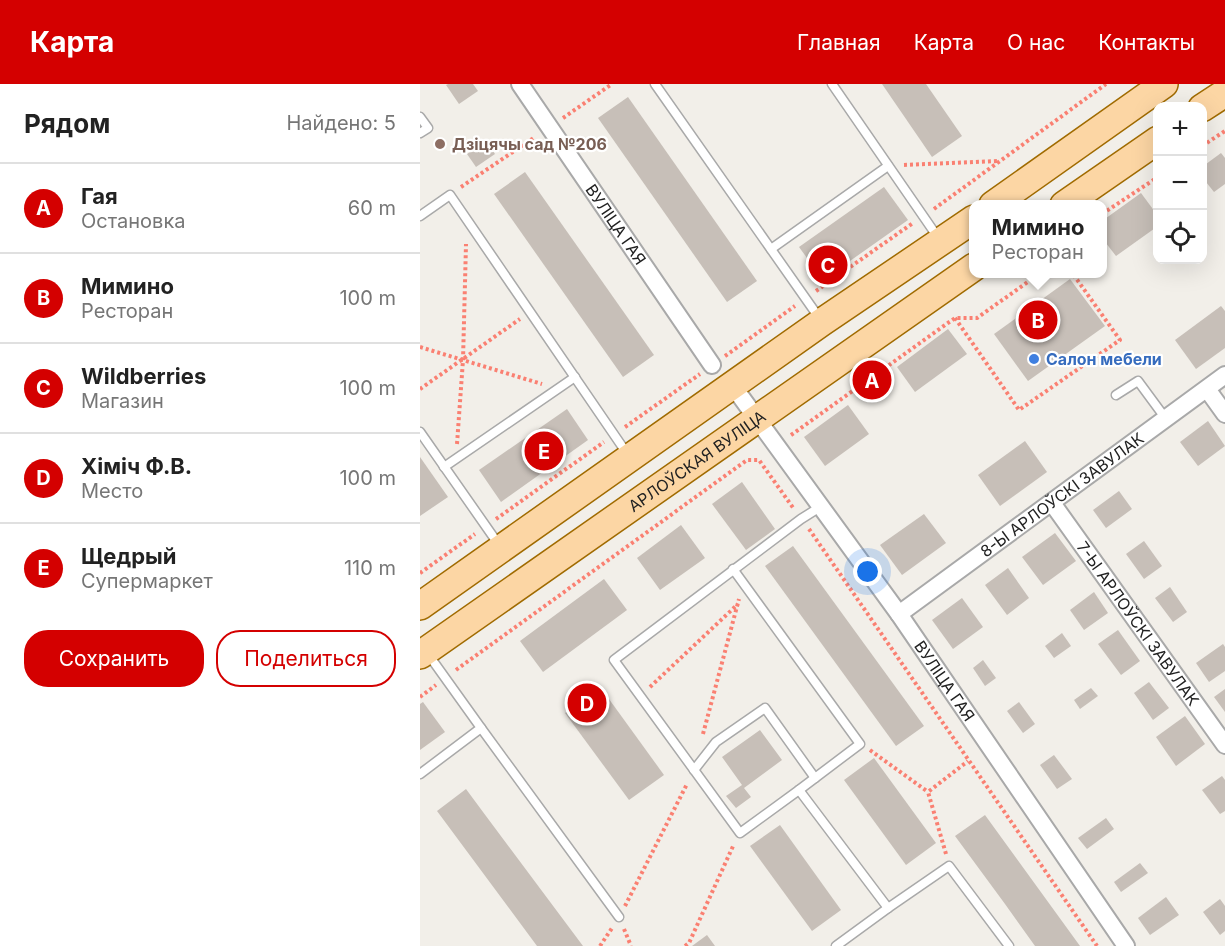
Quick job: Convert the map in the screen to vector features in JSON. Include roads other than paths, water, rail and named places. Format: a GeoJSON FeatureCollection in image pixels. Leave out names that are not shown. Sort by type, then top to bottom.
{"type":"FeatureCollection","features":[{"type":"Feature","properties":{"kind":"main road"},"geometry":{"type":"LineString","coordinates":[[999,200],[1164,84]]}},
{"type":"Feature","properties":{"kind":"main road"},"geometry":{"type":"LineString","coordinates":[[1207,105],[1225,93]]}},
{"type":"Feature","properties":{"kind":"main road"},"geometry":{"type":"LineString","coordinates":[[1070,200],[1153,143]]}},
{"type":"Feature","properties":{"kind":"main road"},"geometry":{"type":"LineString","coordinates":[[420,606],[822,322],[969,222]]}},
{"type":"Feature","properties":{"kind":"main road","name":"АРЛОЎСКАЯ ВУЛІЦА"},"geometry":{"type":"LineString","coordinates":[[423,653],[969,271]]}},
{"type":"Feature","properties":{"kind":"street","name":"ВУЛІЦА ГАЯ"},"geometry":{"type":"LineString","coordinates":[[519,84],[712,365]]}},
{"type":"Feature","properties":{"kind":"street","name":"8-Ы АРЛОЎСКІ ЗАВУЛАК"},"geometry":{"type":"LineString","coordinates":[[899,614],[1225,375]]}},
{"type":"Feature","properties":{"kind":"street","name":"ВУЛІЦА ГАЯ"},"geometry":{"type":"LineString","coordinates":[[733,386],[899,614],[1126,946]]}},
{"type":"Feature","properties":{"kind":"street"},"geometry":{"type":"LineString","coordinates":[[1207,389],[1225,414]]}},
{"type":"Feature","properties":{"kind":"street","name":"7-Ы АРЛОЎСКІ ЗАВУЛАК"},"geometry":{"type":"LineString","coordinates":[[1052,502],[1225,745]]}},
{"type":"Feature","properties":{"kind":"lane"},"geometry":{"type":"LineString","coordinates":[[655,84],[822,322]]}},
{"type":"Feature","properties":{"kind":"lane"},"geometry":{"type":"LineString","coordinates":[[832,84],[941,242]]}},
{"type":"Feature","properties":{"kind":"lane"},"geometry":{"type":"LineString","coordinates":[[420,117],[428,128],[420,133]]}},
{"type":"Feature","properties":{"kind":"lane"},"geometry":{"type":"LineString","coordinates":[[771,249],[888,166]]}},
{"type":"Feature","properties":{"kind":"lane"},"geometry":{"type":"LineString","coordinates":[[421,214],[450,195],[630,458]]}},
{"type":"Feature","properties":{"kind":"lane"},"geometry":{"type":"LineString","coordinates":[[444,467],[575,377]]}},
{"type":"Feature","properties":{"kind":"lane"},"geometry":{"type":"LineString","coordinates":[[1116,395],[1138,381],[1166,419]]}},
{"type":"Feature","properties":{"kind":"lane"},"geometry":{"type":"LineString","coordinates":[[420,432],[502,549]]}},
{"type":"Feature","properties":{"kind":"lane"},"geometry":{"type":"LineString","coordinates":[[733,569],[860,744],[740,832],[614,660],[733,569],[820,507]]}},
{"type":"Feature","properties":{"kind":"lane"},"geometry":{"type":"LineString","coordinates":[[423,653],[446,678],[619,918]]}},
{"type":"Feature","properties":{"kind":"lane"},"geometry":{"type":"LineString","coordinates":[[693,770],[717,742],[765,708],[815,778]]}},
{"type":"Feature","properties":{"kind":"lane"},"geometry":{"type":"LineString","coordinates":[[420,774],[482,728]]}},
{"type":"Feature","properties":{"kind":"lane"},"geometry":{"type":"LineString","coordinates":[[799,790],[888,908]]}},
{"type":"Feature","properties":{"kind":"lane"},"geometry":{"type":"LineString","coordinates":[[836,946],[949,866],[1009,946]]}},
{"type":"Feature","properties":{"kind":"place","name":"Дзіцячы сад №206"},"geometry":{"type":"Point","coordinates":[440,144]}},
{"type":"Feature","properties":{"kind":"place","name":"Wildberries"},"geometry":{"type":"Point","coordinates":[828,265]}},
{"type":"Feature","properties":{"kind":"place","name":"Мимино"},"geometry":{"type":"Point","coordinates":[1038,320]}},
{"type":"Feature","properties":{"kind":"place","name":"Салон мебели"},"geometry":{"type":"Point","coordinates":[1034,359]}},
{"type":"Feature","properties":{"kind":"place","name":"Гая"},"geometry":{"type":"Point","coordinates":[872,380]}},
{"type":"Feature","properties":{"kind":"place","name":"Щедрый"},"geometry":{"type":"Point","coordinates":[544,451]}},
{"type":"Feature","properties":{"kind":"place","name":"Хіміч Ф.В."},"geometry":{"type":"Point","coordinates":[587,703]}}]}
